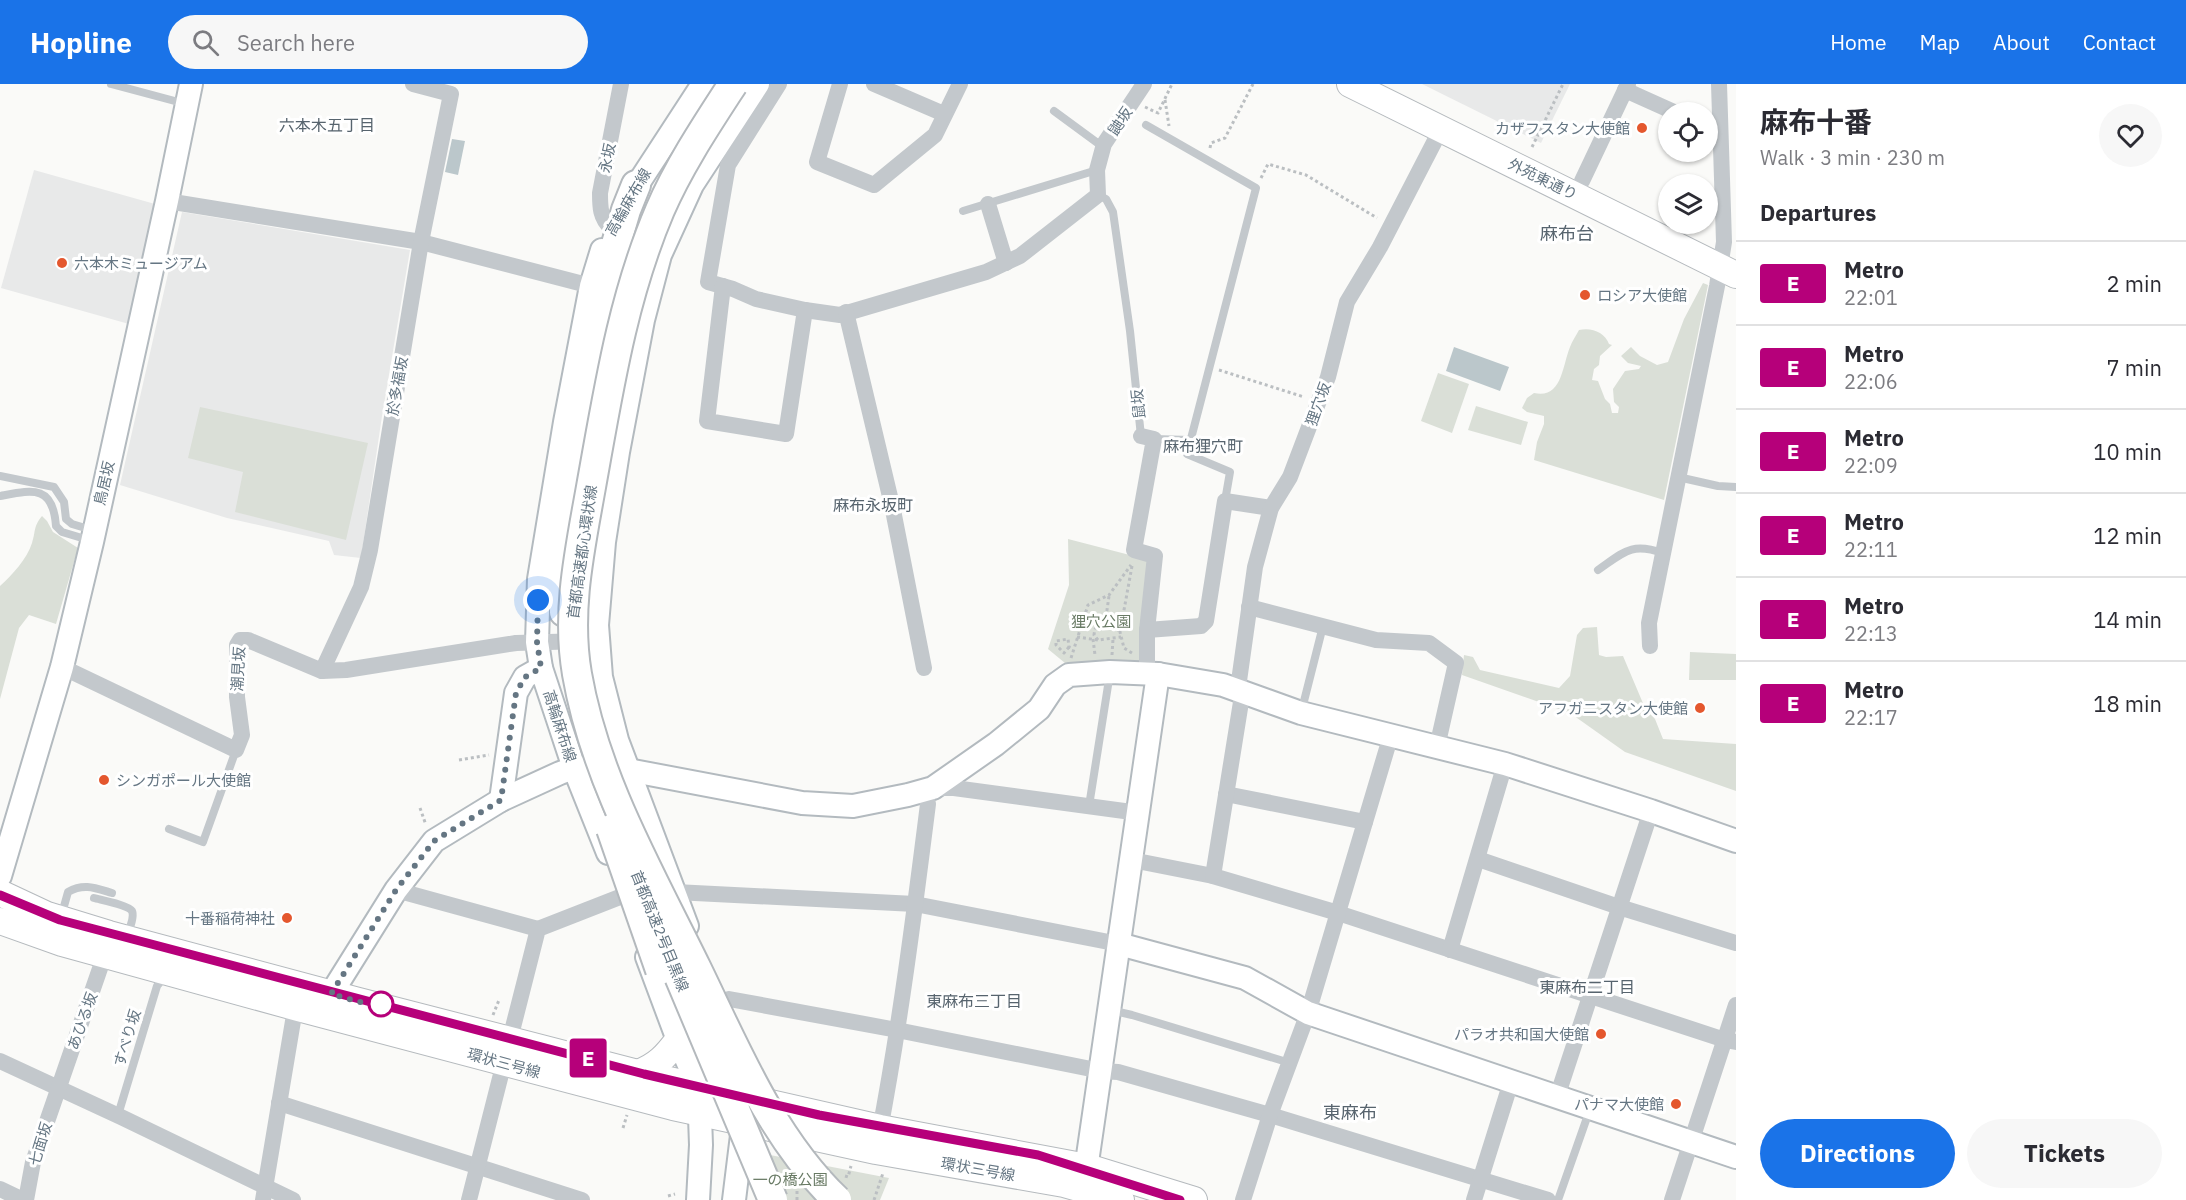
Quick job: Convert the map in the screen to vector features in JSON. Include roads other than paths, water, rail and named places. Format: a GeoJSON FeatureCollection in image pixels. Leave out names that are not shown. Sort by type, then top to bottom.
{"type":"FeatureCollection","features":[{"type":"Feature","properties":{"kind":"highway","name":"首都高速都心環状線"},"geometry":{"type":"LineString","coordinates":[[733,84],[676,176],[661,207],[646,242],[626,306],[615,354],[578,559],[572,614],[586,647],[579,685],[592,732],[628,829],[756,1086],[799,1157],[837,1200]]}},
{"type":"Feature","properties":{"kind":"highway","name":"首都高速都心環状線"},"geometry":{"type":"LineString","coordinates":[[705,98],[654,205],[603,340],[569,558],[564,614],[565,654],[582,736],[601,787],[638,867],[730,1056],[780,1144],[827,1200]]}},
{"type":"Feature","properties":{"kind":"highway"},"geometry":{"type":"LineString","coordinates":[[603,340],[611,261],[623,218],[636,185]]}},
{"type":"Feature","properties":{"kind":"highway","name":"首都高速2号目黒線"},"geometry":{"type":"LineString","coordinates":[[586,647],[579,693],[591,747],[621,836],[773,1200]]}},
{"type":"Feature","properties":{"kind":"highway","name":"首都高速2号目黒線"},"geometry":{"type":"LineString","coordinates":[[582,736],[593,778],[670,998],[753,1200]]}},
{"type":"Feature","properties":{"kind":"main road","name":"外苑東通り"},"geometry":{"type":"LineString","coordinates":[[1350,84],[1441,129],[1729,263]]}},
{"type":"Feature","properties":{"kind":"main road","name":"外苑東通り"},"geometry":{"type":"LineString","coordinates":[[1386,84],[1582,181],[1729,263]]}},
{"type":"Feature","properties":{"kind":"main road","name":"環状三号線"},"geometry":{"type":"LineString","coordinates":[[0,893],[61,931],[105,954],[298,1008],[506,1052],[638,1073],[742,1096],[880,1149]]}},
{"type":"Feature","properties":{"kind":"main road","name":"環状三号線"},"geometry":{"type":"LineString","coordinates":[[0,921],[126,939],[331,994],[700,1113],[880,1149],[1085,1178],[1194,1200]]}},
{"type":"Feature","properties":{"kind":"main road"},"geometry":{"type":"LineString","coordinates":[[638,1073],[653,1067],[664,1059],[678,1041]]}},
{"type":"Feature","properties":{"kind":"main road","name":"環状三号線"},"geometry":{"type":"LineString","coordinates":[[1085,1178],[1121,1200]]}},
{"type":"Feature","properties":{"kind":"street","name":"於多福坂"},"geometry":{"type":"LineString","coordinates":[[322,671],[361,587],[370,550],[421,242],[451,94],[413,84]]}},
{"type":"Feature","properties":{"kind":"street","name":"永坂"},"geometry":{"type":"LineString","coordinates":[[611,228],[604,222],[600,209],[600,193],[621,84]]}},
{"type":"Feature","properties":{"kind":"street"},"geometry":{"type":"LineString","coordinates":[[586,647],[597,625],[604,542],[618,452],[643,320],[660,255],[692,184],[758,84]]}},
{"type":"Feature","properties":{"kind":"street"},"geometry":{"type":"LineString","coordinates":[[779,84],[728,165],[708,282],[756,299],[840,315],[986,272],[1020,256],[1098,195]]}},
{"type":"Feature","properties":{"kind":"street"},"geometry":{"type":"LineString","coordinates":[[840,84],[817,162],[874,184],[935,135],[960,84]]}},
{"type":"Feature","properties":{"kind":"street"},"geometry":{"type":"LineString","coordinates":[[874,84],[944,114]]}},
{"type":"Feature","properties":{"kind":"street","name":"鼬坂"},"geometry":{"type":"LineString","coordinates":[[1098,195],[1097,170],[1103,147],[1144,84]]}},
{"type":"Feature","properties":{"kind":"street"},"geometry":{"type":"LineString","coordinates":[[1717,102],[1719,84]]}},
{"type":"Feature","properties":{"kind":"street"},"geometry":{"type":"LineString","coordinates":[[1582,181],[1627,87],[1658,103]]}},
{"type":"Feature","properties":{"kind":"street","name":"鳥居坂"},"geometry":{"type":"LineString","coordinates":[[0,876],[62,668],[189,94]]}},
{"type":"Feature","properties":{"kind":"street","name":"高輪麻布線"},"geometry":{"type":"LineString","coordinates":[[698,1200],[701,1145],[699,1088],[678,1041],[625,895],[574,768],[541,668],[537,642],[539,579],[565,422],[591,286],[611,228],[636,185],[705,98]]}},
{"type":"Feature","properties":{"kind":"street","name":"狸穴坂"},"geometry":{"type":"LineString","coordinates":[[1213,876],[1241,702],[1239,681],[1255,567],[1271,508],[1290,477],[1328,377],[1347,302],[1391,226],[1441,129]]}},
{"type":"Feature","properties":{"kind":"street"},"geometry":{"type":"LineString","coordinates":[[1650,646],[1648,623],[1678,477],[1729,263],[1718,162]]}},
{"type":"Feature","properties":{"kind":"street"},"geometry":{"type":"LineString","coordinates":[[167,201],[421,242],[591,286]]}},
{"type":"Feature","properties":{"kind":"street"},"geometry":{"type":"LineString","coordinates":[[988,204],[1006,263]]}},
{"type":"Feature","properties":{"kind":"street"},"geometry":{"type":"LineString","coordinates":[[723,286],[707,421],[786,434],[805,310]]}},
{"type":"Feature","properties":{"kind":"street"},"geometry":{"type":"LineString","coordinates":[[846,312],[892,505],[924,668]]}},
{"type":"Feature","properties":{"kind":"street","name":"鼠坂"},"geometry":{"type":"LineString","coordinates":[[1147,630],[1155,556],[1134,550],[1148,438]]}},
{"type":"Feature","properties":{"kind":"street"},"geometry":{"type":"LineString","coordinates":[[1085,1178],[1139,813],[1153,674],[1147,630],[1202,626],[1206,621],[1225,501],[1271,508]]}},
{"type":"Feature","properties":{"kind":"street"},"geometry":{"type":"LineString","coordinates":[[1249,607],[1376,640],[1429,643],[1456,663],[1437,747]]}},
{"type":"Feature","properties":{"kind":"street","name":"潮見坂"},"geometry":{"type":"LineString","coordinates":[[236,750],[242,735],[237,697],[237,645],[240,640],[249,640],[322,671]]}},
{"type":"Feature","properties":{"kind":"street"},"geometry":{"type":"LineString","coordinates":[[322,671],[346,670],[516,643],[537,642],[586,647]]}},
{"type":"Feature","properties":{"kind":"street"},"geometry":{"type":"LineString","coordinates":[[586,647],[602,677],[617,740],[675,892],[714,1006],[732,1050],[741,1082],[743,1122],[734,1200]]}},
{"type":"Feature","properties":{"kind":"street"},"geometry":{"type":"LineString","coordinates":[[929,789],[1005,737],[1039,709],[1055,685],[1070,675],[1111,662],[1153,674],[1206,681],[1301,713],[1505,764],[1736,841]]}},
{"type":"Feature","properties":{"kind":"street"},"geometry":{"type":"LineString","coordinates":[[62,668],[236,750]]}},
{"type":"Feature","properties":{"kind":"street"},"geometry":{"type":"LineString","coordinates":[[501,800],[516,693],[525,677],[541,668]]}},
{"type":"Feature","properties":{"kind":"street"},"geometry":{"type":"LineString","coordinates":[[1243,1200],[1270,1115],[1308,1012],[1391,735]]}},
{"type":"Feature","properties":{"kind":"street"},"geometry":{"type":"LineString","coordinates":[[1450,951],[1505,764]]}},
{"type":"Feature","properties":{"kind":"street"},"geometry":{"type":"LineString","coordinates":[[264,1194],[293,1021],[298,1008],[331,994],[396,890],[434,841],[501,800],[574,768],[628,770],[802,803],[853,806],[929,789],[954,788],[1139,813]]}},
{"type":"Feature","properties":{"kind":"street"},"geometry":{"type":"LineString","coordinates":[[880,1149],[929,789]]}},
{"type":"Feature","properties":{"kind":"street"},"geometry":{"type":"LineString","coordinates":[[1226,794],[1365,822]]}},
{"type":"Feature","properties":{"kind":"street"},"geometry":{"type":"LineString","coordinates":[[1557,1097],[1651,811]]}},
{"type":"Feature","properties":{"kind":"street"},"geometry":{"type":"LineString","coordinates":[[1478,859],[1619,907],[1736,943]]}},
{"type":"Feature","properties":{"kind":"street"},"geometry":{"type":"LineString","coordinates":[[1132,860],[1213,876],[1338,913],[1730,1041]]}},
{"type":"Feature","properties":{"kind":"street"},"geometry":{"type":"LineString","coordinates":[[396,890],[538,929],[625,895]]}},
{"type":"Feature","properties":{"kind":"street"},"geometry":{"type":"LineString","coordinates":[[675,892],[915,904],[1119,944],[1245,978],[1308,1012],[1736,1157]]}},
{"type":"Feature","properties":{"kind":"street"},"geometry":{"type":"LineString","coordinates":[[469,1200],[538,929]]}},
{"type":"Feature","properties":{"kind":"street","name":"あひる坂"},"geometry":{"type":"LineString","coordinates":[[58,1088],[105,954]]}},
{"type":"Feature","properties":{"kind":"street"},"geometry":{"type":"LineString","coordinates":[[714,1006],[729,999],[1101,1071],[1118,1072],[1270,1115],[1548,1200]]}},
{"type":"Feature","properties":{"kind":"street"},"geometry":{"type":"LineString","coordinates":[[1672,1200],[1730,1041],[1736,1005]]}},
{"type":"Feature","properties":{"kind":"street"},"geometry":{"type":"LineString","coordinates":[[0,1061],[118,1115],[264,1194],[293,1200]]}},
{"type":"Feature","properties":{"kind":"street"},"geometry":{"type":"LineString","coordinates":[[1474,1200],[1511,1082]]}},
{"type":"Feature","properties":{"kind":"street","name":"七面坂"},"geometry":{"type":"LineString","coordinates":[[24,1200],[33,1162],[58,1088]]}},
{"type":"Feature","properties":{"kind":"street"},"geometry":{"type":"LineString","coordinates":[[279,1103],[582,1200]]}},
{"type":"Feature","properties":{"kind":"street"},"geometry":{"type":"LineString","coordinates":[[0,1189],[24,1200]]}},
{"type":"Feature","properties":{"kind":"lane"},"geometry":{"type":"LineString","coordinates":[[111,84],[189,94]]}},
{"type":"Feature","properties":{"kind":"lane"},"geometry":{"type":"LineString","coordinates":[[1054,111],[1103,147]]}},
{"type":"Feature","properties":{"kind":"lane"},"geometry":{"type":"LineString","coordinates":[[1146,125],[1256,188],[1187,454],[1230,472],[1225,501]]}},
{"type":"Feature","properties":{"kind":"lane"},"geometry":{"type":"LineString","coordinates":[[963,211],[1097,170]]}},
{"type":"Feature","properties":{"kind":"lane","name":"鼠坂"},"geometry":{"type":"LineString","coordinates":[[1098,195],[1106,199],[1113,212],[1148,438]]}},
{"type":"Feature","properties":{"kind":"lane"},"geometry":{"type":"LineString","coordinates":[[1148,438],[1190,440]]}},
{"type":"Feature","properties":{"kind":"lane"},"geometry":{"type":"LineString","coordinates":[[0,476],[54,487],[64,502],[66,519],[92,536]]}},
{"type":"Feature","properties":{"kind":"lane"},"geometry":{"type":"LineString","coordinates":[[1678,477],[1718,486],[1736,487]]}},
{"type":"Feature","properties":{"kind":"lane"},"geometry":{"type":"LineString","coordinates":[[0,496],[23,491],[35,492],[47,497],[55,510],[56,526],[62,532],[92,536]]}},
{"type":"Feature","properties":{"kind":"lane"},"geometry":{"type":"LineString","coordinates":[[1598,570],[1632,548],[1647,548],[1663,553]]}},
{"type":"Feature","properties":{"kind":"lane"},"geometry":{"type":"LineString","coordinates":[[1301,713],[1323,626]]}},
{"type":"Feature","properties":{"kind":"lane"},"geometry":{"type":"LineString","coordinates":[[1089,806],[1111,662]]}},
{"type":"Feature","properties":{"kind":"lane"},"geometry":{"type":"LineString","coordinates":[[169,829],[203,842],[236,750]]}},
{"type":"Feature","properties":{"kind":"lane"},"geometry":{"type":"LineString","coordinates":[[61,931],[68,892],[77,887],[86,886],[112,893]]}},
{"type":"Feature","properties":{"kind":"lane"},"geometry":{"type":"LineString","coordinates":[[94,898],[131,910],[133,914],[126,939]]}},
{"type":"Feature","properties":{"kind":"lane","name":"すべり坂"},"geometry":{"type":"LineString","coordinates":[[118,1115],[157,986],[169,972]]}},
{"type":"Feature","properties":{"kind":"lane"},"geometry":{"type":"LineString","coordinates":[[1110,1011],[1132,1015],[1290,1063]]}},
{"type":"Feature","properties":{"kind":"lane"},"geometry":{"type":"LineString","coordinates":[[1558,1200],[1591,1108]]}},
{"type":"Feature","properties":{"kind":"metro line","name":"E"},"geometry":{"type":"LineString","coordinates":[[0,895],[60,920],[644,1074],[819,1115],[1038,1155],[1180,1200]]}},
{"type":"Feature","properties":{"kind":"place","name":"カザフスタン大使館"},"geometry":{"type":"Point","coordinates":[1642,128]}},
{"type":"Feature","properties":{"kind":"place","name":"六本木ミュージアム"},"geometry":{"type":"Point","coordinates":[62,263]}},
{"type":"Feature","properties":{"kind":"place","name":"ロシア大使館"},"geometry":{"type":"Point","coordinates":[1585,295]}},
{"type":"Feature","properties":{"kind":"place","name":"アフガニスタン大使館"},"geometry":{"type":"Point","coordinates":[1700,708]}},
{"type":"Feature","properties":{"kind":"place","name":"シンガポール大使館"},"geometry":{"type":"Point","coordinates":[104,780]}},
{"type":"Feature","properties":{"kind":"place","name":"十番稲荷神社"},"geometry":{"type":"Point","coordinates":[287,918]}},
{"type":"Feature","properties":{"kind":"place","name":"パラオ共和国大使館"},"geometry":{"type":"Point","coordinates":[1601,1034]}},
{"type":"Feature","properties":{"kind":"place","name":"パナマ大使館"},"geometry":{"type":"Point","coordinates":[1676,1104]}},
{"type":"Feature","properties":{"kind":"district","name":"六本木五丁目"},"geometry":{"type":"Point","coordinates":[327,125]}},
{"type":"Feature","properties":{"kind":"district","name":"麻布台"},"geometry":{"type":"Point","coordinates":[1567,233]}},
{"type":"Feature","properties":{"kind":"district","name":"麻布狸穴町"},"geometry":{"type":"Point","coordinates":[1203,446]}},
{"type":"Feature","properties":{"kind":"district","name":"麻布永坂町"},"geometry":{"type":"Point","coordinates":[873,505]}},
{"type":"Feature","properties":{"kind":"district","name":"東麻布二丁目"},"geometry":{"type":"Point","coordinates":[1587,987]}},
{"type":"Feature","properties":{"kind":"district","name":"東麻布三丁目"},"geometry":{"type":"Point","coordinates":[974,1001]}},
{"type":"Feature","properties":{"kind":"district","name":"東麻布"},"geometry":{"type":"Point","coordinates":[1350,1112]}},
{"type":"Feature","properties":{"kind":"park label","name":"狸穴公園"},"geometry":{"type":"Point","coordinates":[1101,621]}},
{"type":"Feature","properties":{"kind":"park label","name":"一の橋公園"},"geometry":{"type":"Point","coordinates":[790,1179]}}]}
